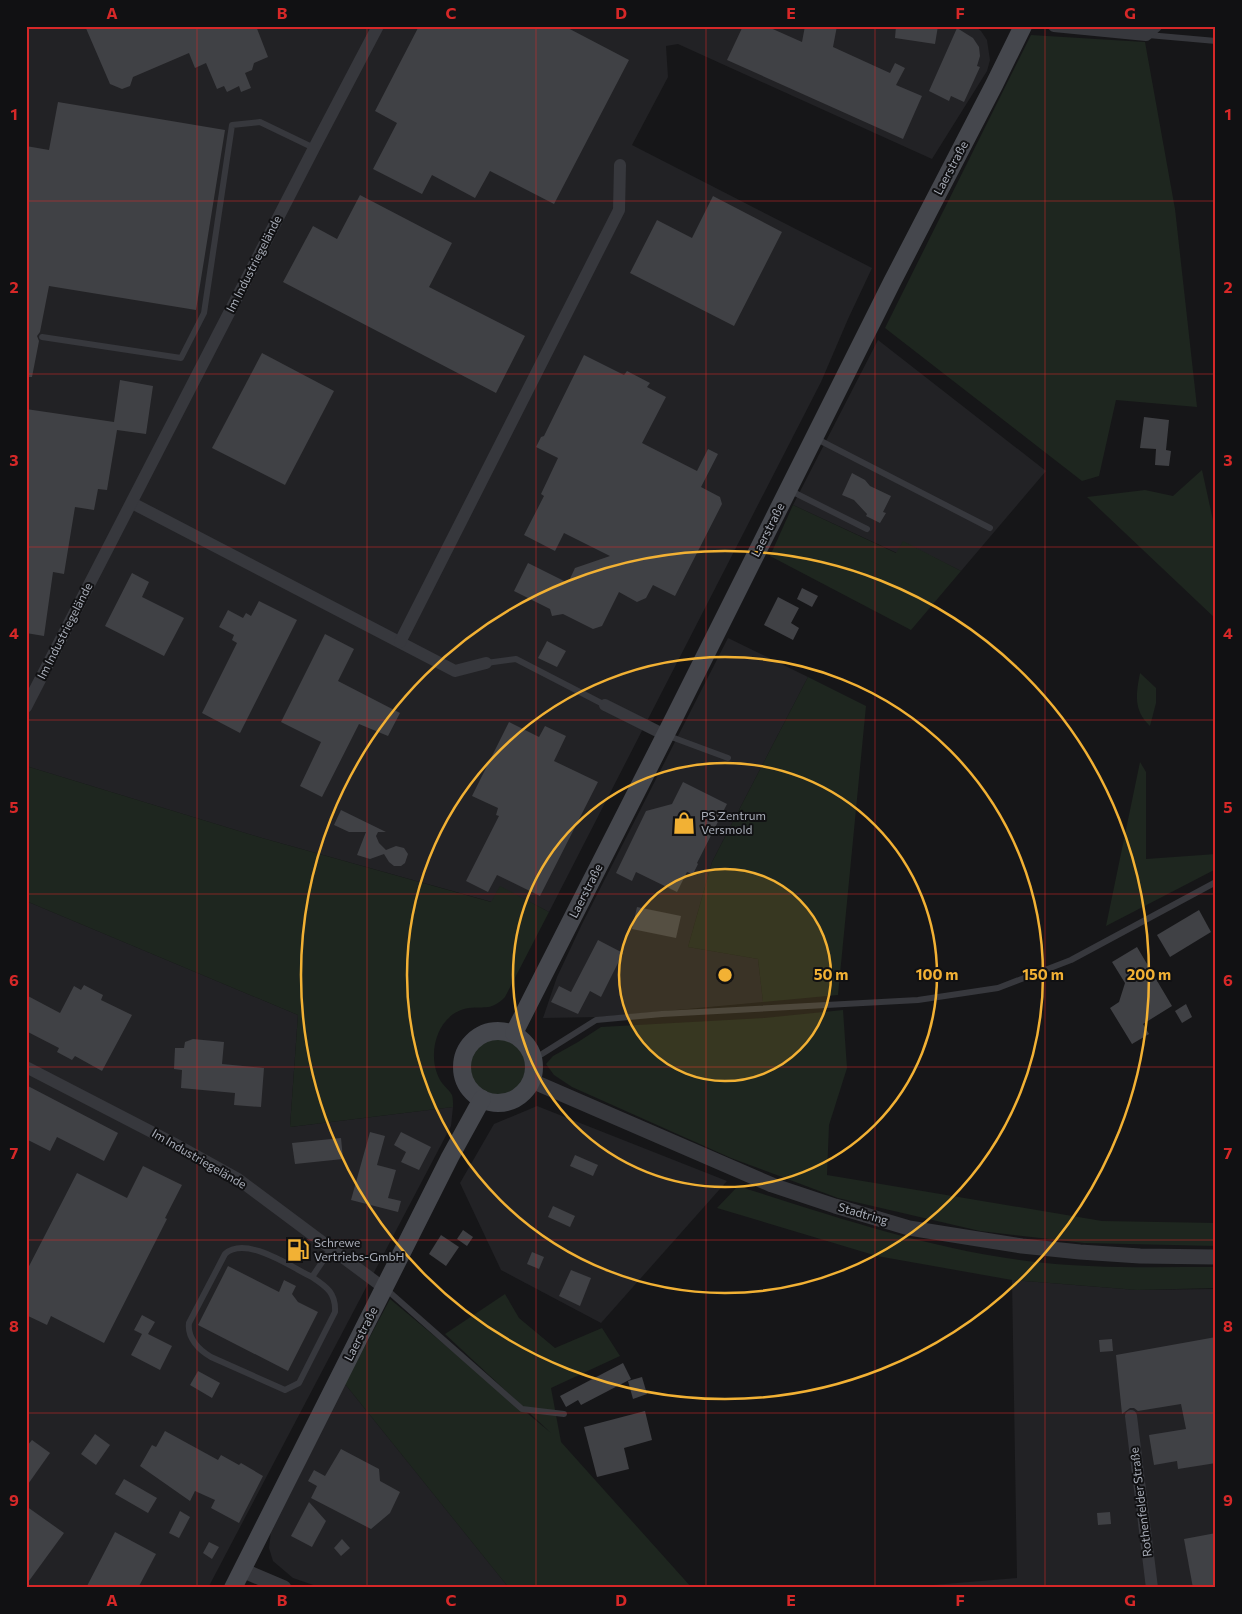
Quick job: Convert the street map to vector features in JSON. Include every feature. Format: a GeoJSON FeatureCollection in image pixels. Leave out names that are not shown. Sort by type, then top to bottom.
{"type":"FeatureCollection","features":[{"type":"Feature","properties":{"kind":"main road","name":"Laerstraße"},"geometry":{"type":"LineString","coordinates":[[514,1033],[1023,26]]}},
{"type":"Feature","properties":{"kind":"main road"},"geometry":{"type":"LineString","coordinates":[[502,1030],[514,1033],[527,1045],[534,1059],[535,1071],[532,1081],[521,1095],[510,1101],[495,1103],[482,1099],[470,1088],[463,1075],[462,1064],[464,1054],[469,1045],[489,1031],[502,1030]]}},
{"type":"Feature","properties":{"kind":"main road","name":"Laerstraße"},"geometry":{"type":"LineString","coordinates":[[242,1570],[450,1157],[482,1099]]}},
{"type":"Feature","properties":{"kind":"main road"},"geometry":{"type":"LineString","coordinates":[[233,1588],[242,1570]]}},
{"type":"Feature","properties":{"kind":"street","name":"Im Industriegelände"},"geometry":{"type":"LineString","coordinates":[[26,707],[378,26]]}},
{"type":"Feature","properties":{"kind":"street"},"geometry":{"type":"LineString","coordinates":[[1054,26],[1151,31]]}},
{"type":"Feature","properties":{"kind":"street"},"geometry":{"type":"LineString","coordinates":[[400,642],[619,210],[620,165]]}},
{"type":"Feature","properties":{"kind":"street"},"geometry":{"type":"LineString","coordinates":[[132,502],[455,671],[486,663]]}},
{"type":"Feature","properties":{"kind":"street"},"geometry":{"type":"LineString","coordinates":[[605,705],[665,735]]}},
{"type":"Feature","properties":{"kind":"street","name":"Im Industriegelände"},"geometry":{"type":"LineString","coordinates":[[26,1067],[174,1143],[238,1179],[384,1288]]}},
{"type":"Feature","properties":{"kind":"street","name":"Stadtring"},"geometry":{"type":"LineString","coordinates":[[532,1081],[592,1109],[772,1186],[909,1228],[1022,1246],[1080,1252],[1140,1256],[1216,1257]]}},
{"type":"Feature","properties":{"kind":"street","name":"Rothenfelder Straße"},"geometry":{"type":"LineString","coordinates":[[1131,1416],[1152,1588]]}},
{"type":"Feature","properties":{"kind":"street"},"geometry":{"type":"LineString","coordinates":[[242,1570],[284,1588]]}},
{"type":"Feature","properties":{"kind":"lane"},"geometry":{"type":"LineString","coordinates":[[1151,31],[1216,41]]}},
{"type":"Feature","properties":{"kind":"lane"},"geometry":{"type":"LineString","coordinates":[[42,337],[181,358],[204,313],[232,125],[260,122],[314,148]]}},
{"type":"Feature","properties":{"kind":"lane"},"geometry":{"type":"LineString","coordinates":[[814,437],[990,528]]}},
{"type":"Feature","properties":{"kind":"lane"},"geometry":{"type":"LineString","coordinates":[[788,490],[867,529]]}},
{"type":"Feature","properties":{"kind":"lane"},"geometry":{"type":"LineString","coordinates":[[486,663],[516,659],[605,705]]}},
{"type":"Feature","properties":{"kind":"lane"},"geometry":{"type":"LineString","coordinates":[[665,735],[728,758]]}},
{"type":"Feature","properties":{"kind":"lane"},"geometry":{"type":"LineString","coordinates":[[534,1059],[596,1020],[662,1014],[918,1000],[998,988],[1071,960],[1216,882]]}},
{"type":"Feature","properties":{"kind":"lane"},"geometry":{"type":"LineString","coordinates":[[238,1247],[257,1250],[312,1277],[327,1287],[332,1294],[336,1302],[335,1312],[298,1383],[290,1389],[284,1390],[211,1357],[203,1352],[191,1337],[188,1330],[189,1323],[225,1254],[230,1250],[238,1247]]}},
{"type":"Feature","properties":{"kind":"lane"},"geometry":{"type":"LineString","coordinates":[[312,1277],[332,1249]]}},
{"type":"Feature","properties":{"kind":"lane"},"geometry":{"type":"LineString","coordinates":[[384,1288],[522,1409],[564,1414]]}},
{"type":"Feature","properties":{"kind":"shaded area"},"geometry":{"type":"Polygon","coordinates":[[[26,26],[975,26],[987,40],[990,60],[987,71],[932,159],[678,44],[666,46],[668,77],[632,145],[872,268],[821,382],[549,912],[500,887],[492,902],[262,838],[26,766],[26,26]]]}},
{"type":"Feature","properties":{"kind":"shaded area"},"geometry":{"type":"Polygon","coordinates":[[[1031,35],[1145,42],[1175,209],[1197,407],[1116,400],[1099,476],[1082,481],[885,328],[1031,35]]]}},
{"type":"Feature","properties":{"kind":"shaded area"},"geometry":{"type":"Polygon","coordinates":[[[878,340],[1046,471],[961,571],[903,542],[897,553],[793,505],[878,340]]]}},
{"type":"Feature","properties":{"kind":"shaded area"},"geometry":{"type":"Polygon","coordinates":[[[1202,470],[1216,534],[1216,619],[1087,497],[1145,490],[1173,496],[1202,470]]]}},
{"type":"Feature","properties":{"kind":"shaded area"},"geometry":{"type":"Polygon","coordinates":[[[793,505],[896,553],[903,541],[961,571],[911,630],[770,556],[793,505]]]}},
{"type":"Feature","properties":{"kind":"shaded area"},"geometry":{"type":"Polygon","coordinates":[[[728,638],[808,677],[712,862],[688,947],[758,959],[763,1002],[600,1017],[543,1018],[557,977],[582,924],[728,638]]]}},
{"type":"Feature","properties":{"kind":"shaded area"},"geometry":{"type":"Polygon","coordinates":[[[1140,673],[1156,688],[1156,703],[1150,726],[1138,708],[1137,688],[1140,673]]]}},
{"type":"Feature","properties":{"kind":"shaded area"},"geometry":{"type":"Polygon","coordinates":[[[808,677],[866,706],[838,995],[763,1002],[758,959],[688,947],[712,862],[808,677]]]}},
{"type":"Feature","properties":{"kind":"shaded area"},"geometry":{"type":"Polygon","coordinates":[[[1140,762],[1146,772],[1146,859],[1216,854],[1216,869],[1106,926],[1140,762]]]}},
{"type":"Feature","properties":{"kind":"shaded area"},"geometry":{"type":"Polygon","coordinates":[[[26,766],[262,838],[491,902],[500,886],[549,912],[505,997],[492,1006],[461,1010],[442,1025],[436,1040],[434,1060],[440,1080],[452,1095],[453,1107],[290,1127],[298,1015],[26,901],[26,766]]]}},
{"type":"Feature","properties":{"kind":"shaded area"},"geometry":{"type":"Polygon","coordinates":[[[26,901],[298,1015],[290,1127],[453,1107],[451,1126],[208,1588],[26,1588],[26,901]]]}},
{"type":"Feature","properties":{"kind":"shaded area"},"geometry":{"type":"Polygon","coordinates":[[[843,1010],[847,1068],[829,1125],[827,1175],[1102,1221],[1216,1223],[1216,1246],[1084,1243],[980,1231],[838,1198],[731,1158],[572,1087],[554,1075],[546,1064],[553,1056],[601,1027],[764,1018],[843,1010]]]}},
{"type":"Feature","properties":{"kind":"shaded area"},"geometry":{"type":"Polygon","coordinates":[[[497,1037],[514,1042],[522,1050],[527,1067],[522,1084],[514,1092],[497,1097],[480,1092],[472,1084],[467,1067],[472,1050],[480,1042],[497,1037]]]}},
{"type":"Feature","properties":{"kind":"shaded area"},"geometry":{"type":"Polygon","coordinates":[[[537,1106],[727,1181],[601,1323],[501,1270],[460,1183],[494,1124],[537,1106]]]}},
{"type":"Feature","properties":{"kind":"shaded area"},"geometry":{"type":"Polygon","coordinates":[[[738,1186],[880,1230],[990,1255],[1050,1264],[1121,1267],[1216,1267],[1216,1288],[1137,1290],[1012,1280],[877,1256],[717,1208],[738,1186]]]}},
{"type":"Feature","properties":{"kind":"shaded area"},"geometry":{"type":"Polygon","coordinates":[[[1012,1280],[1137,1290],[1216,1289],[1216,1588],[897,1588],[1017,1578],[1012,1280]]]}},
{"type":"Feature","properties":{"kind":"shaded area"},"geometry":{"type":"Polygon","coordinates":[[[505,1294],[519,1318],[555,1348],[602,1328],[620,1356],[551,1388],[561,1442],[692,1588],[509,1588],[345,1384],[390,1299],[551,1433],[445,1334],[505,1294]]]}},
{"type":"Feature","properties":{"kind":"shaded area"},"geometry":{"type":"Polygon","coordinates":[[[345,1384],[509,1588],[322,1588],[293,1578],[273,1561],[269,1548],[271,1531],[345,1384]]]}},
{"type":"Feature","properties":{"kind":"building"},"geometry":{"type":"Polygon","coordinates":[[[85,26],[256,26],[268,57],[254,63],[252,70],[245,73],[251,88],[241,92],[239,86],[227,92],[224,86],[217,89],[206,63],[195,68],[189,53],[133,77],[130,86],[122,89],[110,84],[85,26]]]}},
{"type":"Feature","properties":{"kind":"building"},"geometry":{"type":"Polygon","coordinates":[[[419,26],[564,26],[629,60],[554,204],[490,171],[475,198],[432,175],[422,194],[373,169],[397,123],[375,111],[419,26]]]}},
{"type":"Feature","properties":{"kind":"building"},"geometry":{"type":"Polygon","coordinates":[[[743,26],[766,26],[802,42],[805,26],[837,26],[833,47],[890,73],[895,63],[905,68],[896,85],[922,96],[903,139],[727,60],[743,26]]]}},
{"type":"Feature","properties":{"kind":"building"},"geometry":{"type":"Polygon","coordinates":[[[896,26],[938,26],[935,44],[895,38],[896,26]]]}},
{"type":"Feature","properties":{"kind":"building"},"geometry":{"type":"Polygon","coordinates":[[[957,28],[973,38],[979,47],[980,56],[977,66],[980,67],[964,102],[951,96],[949,101],[929,91],[957,28]]]}},
{"type":"Feature","properties":{"kind":"building"},"geometry":{"type":"Polygon","coordinates":[[[58,102],[225,130],[196,310],[49,286],[40,332],[37,336],[39,341],[32,377],[26,377],[26,146],[49,150],[58,102]]]}},
{"type":"Feature","properties":{"kind":"building"},"geometry":{"type":"Polygon","coordinates":[[[360,195],[452,243],[429,287],[525,336],[496,393],[283,282],[313,226],[337,239],[360,195]]]}},
{"type":"Feature","properties":{"kind":"building"},"geometry":{"type":"Polygon","coordinates":[[[713,196],[782,232],[734,326],[630,273],[657,220],[692,238],[713,196]]]}},
{"type":"Feature","properties":{"kind":"building"},"geometry":{"type":"Polygon","coordinates":[[[262,353],[334,391],[285,485],[212,448],[262,353]]]}},
{"type":"Feature","properties":{"kind":"building"},"geometry":{"type":"Polygon","coordinates":[[[584,355],[624,375],[627,371],[650,383],[647,387],[666,397],[642,443],[697,471],[708,449],[718,454],[701,487],[720,497],[722,504],[675,596],[653,585],[646,598],[637,602],[619,592],[602,626],[593,629],[563,614],[552,616],[550,609],[514,591],[528,563],[568,583],[575,568],[610,556],[564,533],[555,551],[524,535],[544,496],[541,494],[558,458],[536,447],[541,437],[544,436],[584,355]]]}},
{"type":"Feature","properties":{"kind":"building"},"geometry":{"type":"Polygon","coordinates":[[[120,380],[153,386],[146,434],[117,430],[107,490],[98,489],[94,510],[75,507],[64,574],[53,572],[44,636],[26,633],[26,409],[114,422],[120,380]]]}},
{"type":"Feature","properties":{"kind":"building"},"geometry":{"type":"Polygon","coordinates":[[[1144,417],[1169,420],[1166,450],[1171,451],[1169,466],[1155,465],[1156,449],[1140,448],[1144,417]]]}},
{"type":"Feature","properties":{"kind":"building"},"geometry":{"type":"Polygon","coordinates":[[[852,473],[865,480],[870,486],[891,496],[883,512],[886,513],[880,523],[866,516],[867,514],[854,500],[842,495],[852,473]]]}},
{"type":"Feature","properties":{"kind":"building"},"geometry":{"type":"Polygon","coordinates":[[[132,573],[149,582],[142,597],[184,618],[164,656],[105,626],[132,573]]]}},
{"type":"Feature","properties":{"kind":"building"},"geometry":{"type":"Polygon","coordinates":[[[802,588],[818,596],[812,607],[797,599],[802,588]]]}},
{"type":"Feature","properties":{"kind":"building"},"geometry":{"type":"Polygon","coordinates":[[[778,597],[799,608],[791,623],[799,628],[793,640],[764,625],[778,597]]]}},
{"type":"Feature","properties":{"kind":"building"},"geometry":{"type":"Polygon","coordinates":[[[259,601],[297,620],[240,733],[202,713],[237,643],[232,640],[234,635],[219,627],[228,610],[243,618],[246,613],[251,616],[259,601]]]}},
{"type":"Feature","properties":{"kind":"building"},"geometry":{"type":"Polygon","coordinates":[[[325,634],[354,649],[338,681],[400,713],[388,736],[359,724],[322,797],[300,786],[321,742],[281,722],[325,634]]]}},
{"type":"Feature","properties":{"kind":"building"},"geometry":{"type":"Polygon","coordinates":[[[547,641],[566,651],[557,667],[538,658],[547,641]]]}},
{"type":"Feature","properties":{"kind":"building"},"geometry":{"type":"Polygon","coordinates":[[[509,722],[539,737],[545,726],[566,736],[554,761],[598,782],[540,896],[497,875],[488,892],[466,881],[499,816],[496,815],[498,808],[472,796],[509,722]]]}},
{"type":"Feature","properties":{"kind":"building"},"geometry":{"type":"Polygon","coordinates":[[[683,782],[727,804],[693,874],[687,872],[677,892],[636,872],[632,881],[616,873],[646,811],[672,804],[683,782]]]}},
{"type":"Feature","properties":{"kind":"building"},"geometry":{"type":"Polygon","coordinates":[[[341,810],[386,832],[378,832],[376,836],[379,843],[386,850],[396,846],[404,848],[408,854],[405,863],[401,866],[394,866],[384,854],[370,859],[357,855],[366,832],[349,832],[334,825],[341,810]]]}},
{"type":"Feature","properties":{"kind":"building"},"geometry":{"type":"Polygon","coordinates":[[[637,907],[681,916],[676,938],[632,929],[637,907]]]}},
{"type":"Feature","properties":{"kind":"building"},"geometry":{"type":"Polygon","coordinates":[[[1199,910],[1211,932],[1170,957],[1157,935],[1199,910]]]}},
{"type":"Feature","properties":{"kind":"building"},"geometry":{"type":"Polygon","coordinates":[[[598,940],[623,953],[601,997],[590,991],[578,1014],[551,1002],[559,986],[571,992],[598,940]]]}},
{"type":"Feature","properties":{"kind":"building"},"geometry":{"type":"Polygon","coordinates":[[[1137,947],[1172,1006],[1143,1024],[1149,1034],[1132,1044],[1110,1008],[1119,1002],[1125,983],[1112,962],[1137,947]]]}},
{"type":"Feature","properties":{"kind":"building"},"geometry":{"type":"Polygon","coordinates":[[[84,985],[103,995],[101,1000],[132,1015],[102,1071],[75,1056],[72,1060],[57,1052],[59,1048],[26,1031],[26,995],[60,1013],[74,986],[81,990],[84,985]]]}},
{"type":"Feature","properties":{"kind":"building"},"geometry":{"type":"Polygon","coordinates":[[[1186,1004],[1192,1017],[1182,1023],[1175,1011],[1186,1004]]]}},
{"type":"Feature","properties":{"kind":"building"},"geometry":{"type":"Polygon","coordinates":[[[193,1039],[224,1042],[222,1064],[264,1068],[261,1107],[234,1105],[235,1093],[181,1088],[182,1070],[174,1069],[175,1048],[184,1048],[185,1042],[193,1039]]]}},
{"type":"Feature","properties":{"kind":"building"},"geometry":{"type":"Polygon","coordinates":[[[26,1085],[118,1133],[104,1161],[57,1137],[50,1151],[26,1139],[26,1085]]]}},
{"type":"Feature","properties":{"kind":"building"},"geometry":{"type":"Polygon","coordinates":[[[370,1132],[385,1136],[377,1165],[396,1170],[388,1198],[401,1201],[398,1212],[351,1200],[370,1132]]]}},
{"type":"Feature","properties":{"kind":"building"},"geometry":{"type":"Polygon","coordinates":[[[401,1132],[431,1147],[419,1170],[401,1162],[406,1152],[394,1145],[401,1132]]]}},
{"type":"Feature","properties":{"kind":"building"},"geometry":{"type":"Polygon","coordinates":[[[341,1138],[343,1159],[295,1164],[292,1143],[341,1138]]]}},
{"type":"Feature","properties":{"kind":"building"},"geometry":{"type":"Polygon","coordinates":[[[575,1155],[598,1165],[593,1176],[570,1166],[575,1155]]]}},
{"type":"Feature","properties":{"kind":"building"},"geometry":{"type":"Polygon","coordinates":[[[143,1166],[182,1185],[165,1218],[167,1219],[104,1343],[51,1316],[47,1325],[26,1315],[26,1272],[77,1173],[127,1198],[143,1166]]]}},
{"type":"Feature","properties":{"kind":"building"},"geometry":{"type":"Polygon","coordinates":[[[553,1206],[575,1216],[570,1227],[548,1217],[553,1206]]]}},
{"type":"Feature","properties":{"kind":"building"},"geometry":{"type":"Polygon","coordinates":[[[463,1230],[473,1237],[467,1246],[457,1239],[463,1230]]]}},
{"type":"Feature","properties":{"kind":"building"},"geometry":{"type":"Polygon","coordinates":[[[441,1235],[459,1247],[446,1266],[429,1254],[441,1235]]]}},
{"type":"Feature","properties":{"kind":"building"},"geometry":{"type":"Polygon","coordinates":[[[532,1252],[544,1257],[539,1269],[527,1264],[532,1252]]]}},
{"type":"Feature","properties":{"kind":"building"},"geometry":{"type":"Polygon","coordinates":[[[228,1266],[279,1292],[284,1280],[296,1286],[292,1294],[298,1302],[318,1312],[288,1371],[198,1325],[228,1266]]]}},
{"type":"Feature","properties":{"kind":"building"},"geometry":{"type":"Polygon","coordinates":[[[571,1270],[591,1278],[580,1306],[559,1296],[571,1270]]]}},
{"type":"Feature","properties":{"kind":"building"},"geometry":{"type":"Polygon","coordinates":[[[142,1315],[155,1322],[148,1334],[172,1346],[160,1370],[131,1355],[142,1334],[134,1330],[142,1315]]]}},
{"type":"Feature","properties":{"kind":"building"},"geometry":{"type":"Polygon","coordinates":[[[1216,1337],[1216,1463],[1178,1469],[1177,1461],[1154,1465],[1149,1435],[1186,1429],[1181,1404],[1138,1411],[1130,1408],[1122,1414],[1116,1355],[1216,1337]]]}},
{"type":"Feature","properties":{"kind":"building"},"geometry":{"type":"Polygon","coordinates":[[[1112,1339],[1113,1351],[1100,1352],[1099,1340],[1112,1339]]]}},
{"type":"Feature","properties":{"kind":"building"},"geometry":{"type":"Polygon","coordinates":[[[623,1363],[631,1379],[581,1405],[578,1400],[566,1407],[560,1396],[623,1363]]]}},
{"type":"Feature","properties":{"kind":"building"},"geometry":{"type":"Polygon","coordinates":[[[198,1371],[220,1383],[212,1398],[190,1385],[198,1371]]]}},
{"type":"Feature","properties":{"kind":"building"},"geometry":{"type":"Polygon","coordinates":[[[642,1377],[647,1394],[633,1399],[628,1381],[642,1377]]]}},
{"type":"Feature","properties":{"kind":"building"},"geometry":{"type":"Polygon","coordinates":[[[645,1411],[652,1440],[624,1448],[629,1469],[597,1477],[584,1427],[645,1411]]]}},
{"type":"Feature","properties":{"kind":"building"},"geometry":{"type":"Polygon","coordinates":[[[165,1431],[218,1460],[221,1455],[239,1465],[241,1463],[263,1476],[239,1523],[211,1508],[215,1500],[195,1491],[190,1501],[140,1466],[152,1445],[156,1447],[165,1431]]]}},
{"type":"Feature","properties":{"kind":"building"},"geometry":{"type":"Polygon","coordinates":[[[95,1434],[110,1445],[96,1465],[81,1454],[95,1434]]]}},
{"type":"Feature","properties":{"kind":"building"},"geometry":{"type":"Polygon","coordinates":[[[32,1440],[50,1453],[26,1487],[26,1447],[32,1440]]]}},
{"type":"Feature","properties":{"kind":"building"},"geometry":{"type":"Polygon","coordinates":[[[341,1449],[379,1469],[380,1481],[400,1492],[390,1513],[371,1529],[311,1498],[317,1486],[308,1481],[314,1470],[325,1476],[341,1449]]]}},
{"type":"Feature","properties":{"kind":"building"},"geometry":{"type":"Polygon","coordinates":[[[124,1479],[157,1498],[148,1513],[115,1494],[124,1479]]]}},
{"type":"Feature","properties":{"kind":"building"},"geometry":{"type":"Polygon","coordinates":[[[309,1502],[326,1521],[312,1547],[291,1536],[309,1502]]]}},
{"type":"Feature","properties":{"kind":"building"},"geometry":{"type":"Polygon","coordinates":[[[26,1506],[64,1533],[26,1585],[26,1506]]]}},
{"type":"Feature","properties":{"kind":"building"},"geometry":{"type":"Polygon","coordinates":[[[180,1511],[190,1517],[179,1538],[169,1533],[180,1511]]]}},
{"type":"Feature","properties":{"kind":"building"},"geometry":{"type":"Polygon","coordinates":[[[1110,1512],[1111,1524],[1098,1525],[1097,1513],[1110,1512]]]}},
{"type":"Feature","properties":{"kind":"building"},"geometry":{"type":"Polygon","coordinates":[[[115,1532],[156,1554],[138,1588],[86,1588],[115,1532]]]}},
{"type":"Feature","properties":{"kind":"building"},"geometry":{"type":"Polygon","coordinates":[[[1216,1533],[1216,1588],[1193,1588],[1184,1539],[1216,1533]]]}},
{"type":"Feature","properties":{"kind":"building"},"geometry":{"type":"Polygon","coordinates":[[[342,1539],[350,1548],[341,1556],[334,1548],[342,1539]]]}},
{"type":"Feature","properties":{"kind":"building"},"geometry":{"type":"Polygon","coordinates":[[[209,1542],[219,1547],[212,1559],[203,1553],[209,1542]]]}},
{"type":"Feature","properties":{"kind":"place","name":"PS Zentrum Versmold"},"geometry":{"type":"Point","coordinates":[684,823]}},
{"type":"Feature","properties":{"kind":"place","name":"Schrewe Vertriebs-GmbH"},"geometry":{"type":"Point","coordinates":[298,1250]}}]}
